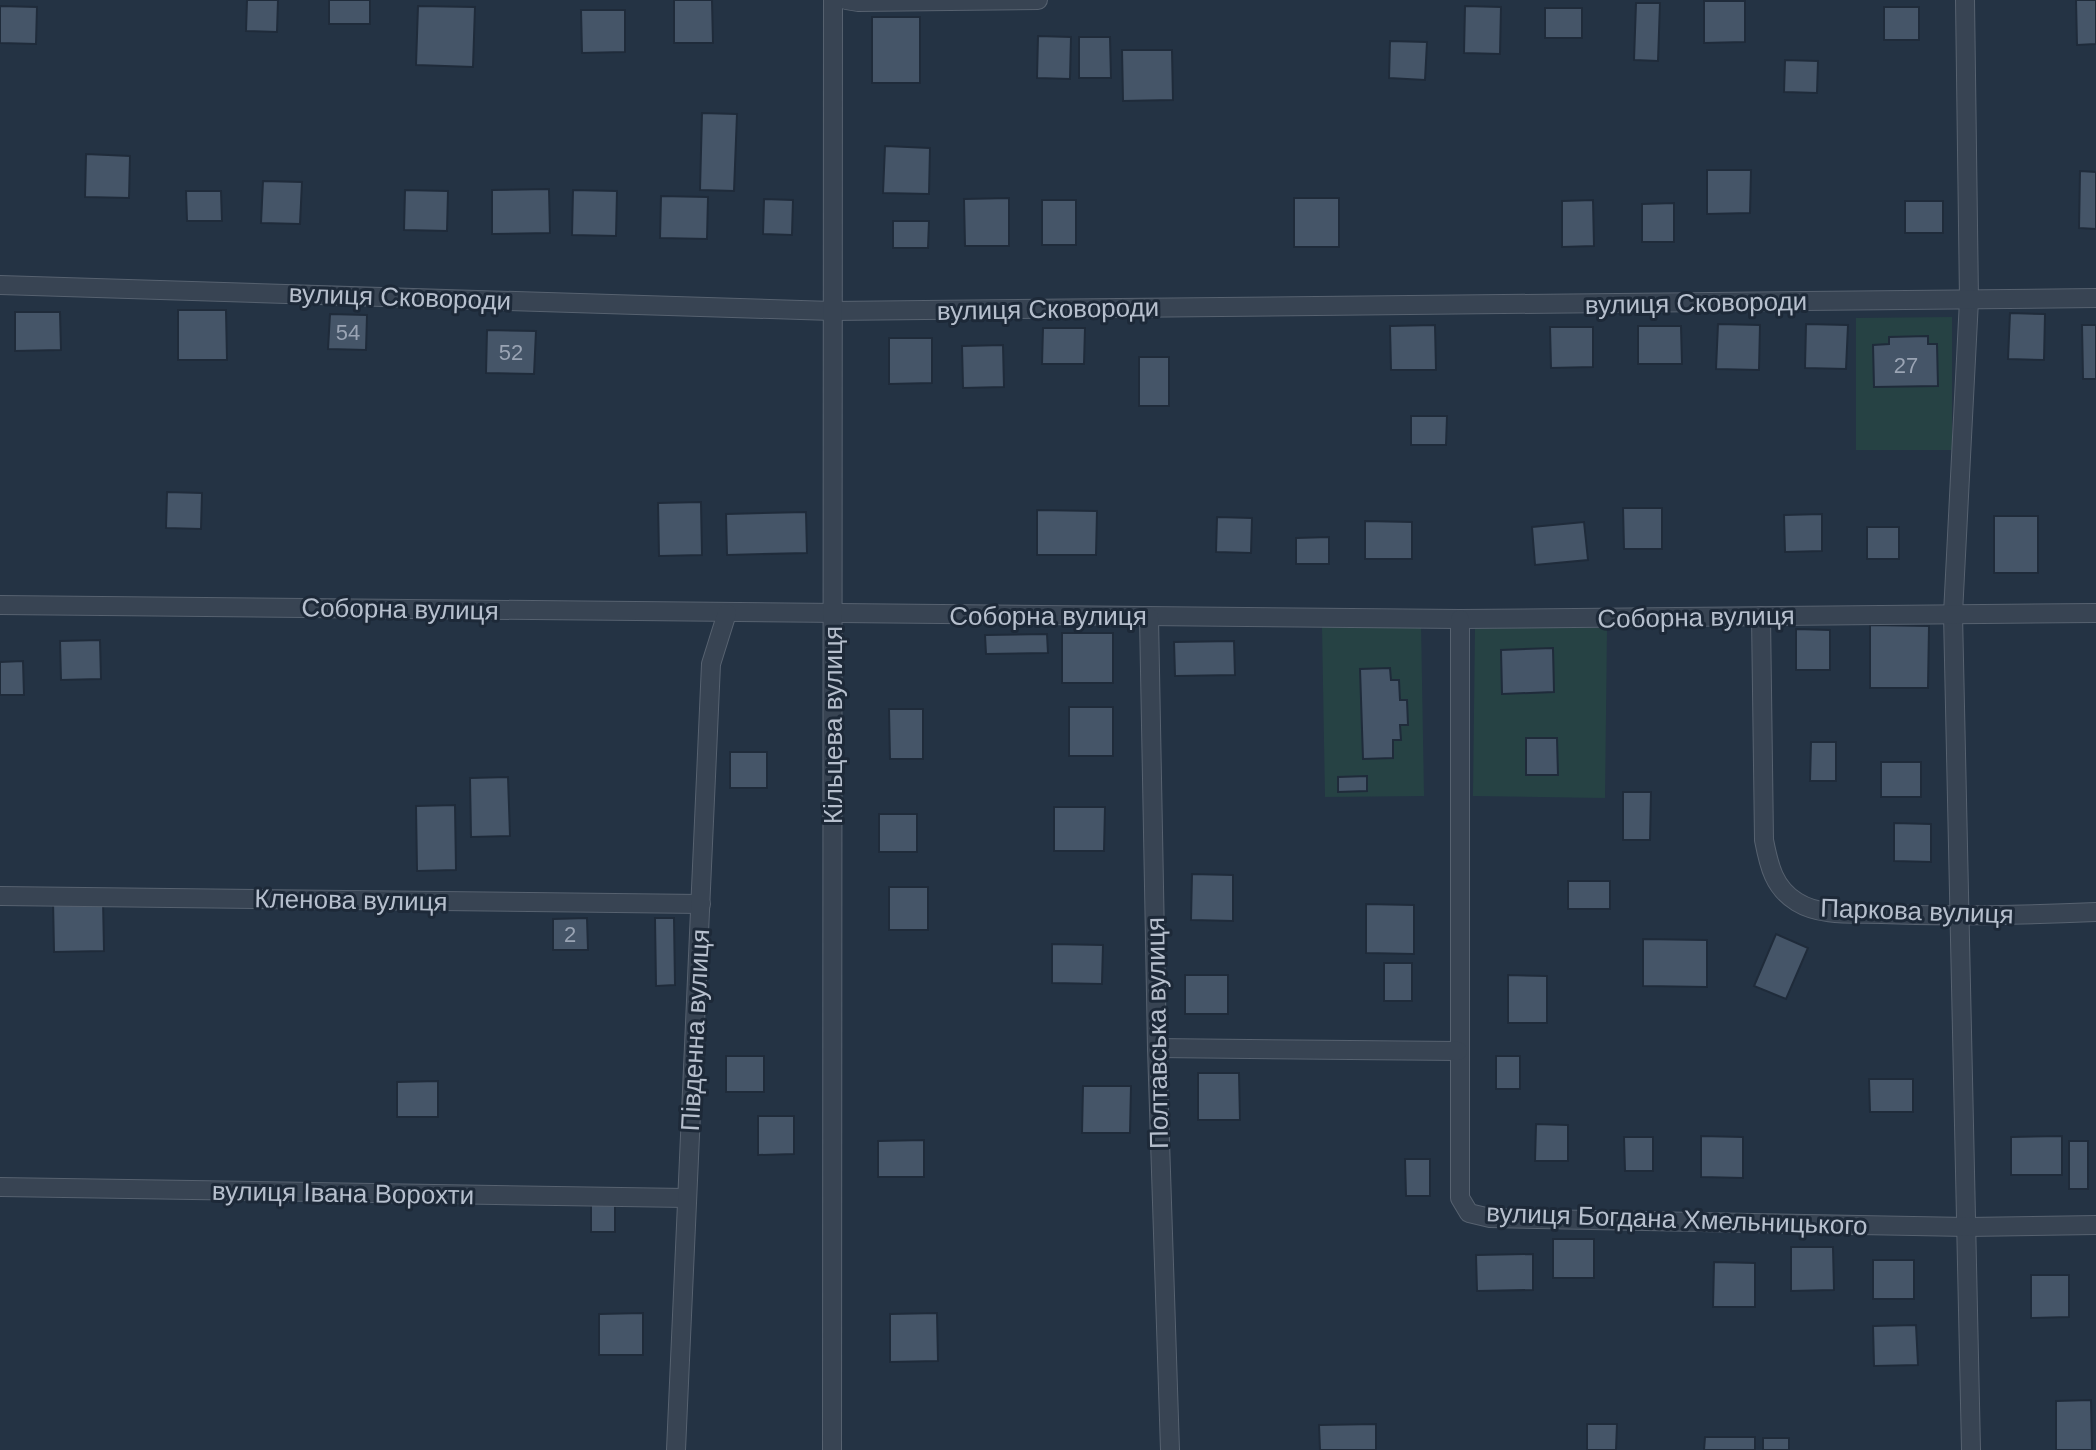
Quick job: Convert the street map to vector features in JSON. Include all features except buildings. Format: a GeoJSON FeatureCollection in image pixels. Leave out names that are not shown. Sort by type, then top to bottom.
{"type":"FeatureCollection","features":[{"type":"Feature","properties":{"kind":"street","name":"Кільцева вулиця"},"geometry":{"type":"LineString","coordinates":[[832,1450],[833,0]]}},
{"type":"Feature","properties":{"kind":"street"},"geometry":{"type":"LineString","coordinates":[[846,0],[1038,0]]}},
{"type":"Feature","properties":{"kind":"street"},"geometry":{"type":"LineString","coordinates":[[1965,0],[1969,300],[1953,614],[1971,1450]]}},
{"type":"Feature","properties":{"kind":"street","name":"вулиця Сковороди"},"geometry":{"type":"LineString","coordinates":[[0,285],[832,311],[2096,298]]}},
{"type":"Feature","properties":{"kind":"street","name":"Соборна вулиця"},"geometry":{"type":"LineString","coordinates":[[0,605],[1460,619],[2096,613]]}},
{"type":"Feature","properties":{"kind":"street","name":"Південна вулиця"},"geometry":{"type":"LineString","coordinates":[[676,1450],[711,664],[727,613]]}},
{"type":"Feature","properties":{"kind":"street","name":"Паркова вулиця"},"geometry":{"type":"LineString","coordinates":[[1761,616],[1764,840],[1769,869],[1783,892],[1800,904],[1826,912],[1960,917],[2096,912]]}},
{"type":"Feature","properties":{"kind":"street","name":"Полтавська вулиця"},"geometry":{"type":"LineString","coordinates":[[1149,617],[1157,1048],[1170,1450]]}},
{"type":"Feature","properties":{"kind":"street","name":"вулиця Богдана Хмельницького"},"geometry":{"type":"LineString","coordinates":[[1460,619],[1460,1198],[1469,1213],[1490,1218],[1967,1227],[2096,1225]]}},
{"type":"Feature","properties":{"kind":"street","name":"Кленова вулиця"},"geometry":{"type":"LineString","coordinates":[[0,896],[701,904]]}},
{"type":"Feature","properties":{"kind":"street"},"geometry":{"type":"LineString","coordinates":[[1157,1048],[1458,1051]]}},
{"type":"Feature","properties":{"kind":"street","name":"вулиця Івана Ворохти"},"geometry":{"type":"LineString","coordinates":[[0,1187],[686,1198]]}},
{"type":"Feature","properties":{"kind":"green space"},"geometry":{"type":"Polygon","coordinates":[[[1952,317],[1952,450],[1856,450],[1856,318],[1952,317]]]}},
{"type":"Feature","properties":{"kind":"green space"},"geometry":{"type":"Polygon","coordinates":[[[1421,624],[1424,796],[1325,797],[1322,626],[1421,624]]]}},
{"type":"Feature","properties":{"kind":"green space"},"geometry":{"type":"Polygon","coordinates":[[[1475,626],[1607,628],[1605,798],[1473,796],[1475,626]]]}}]}
